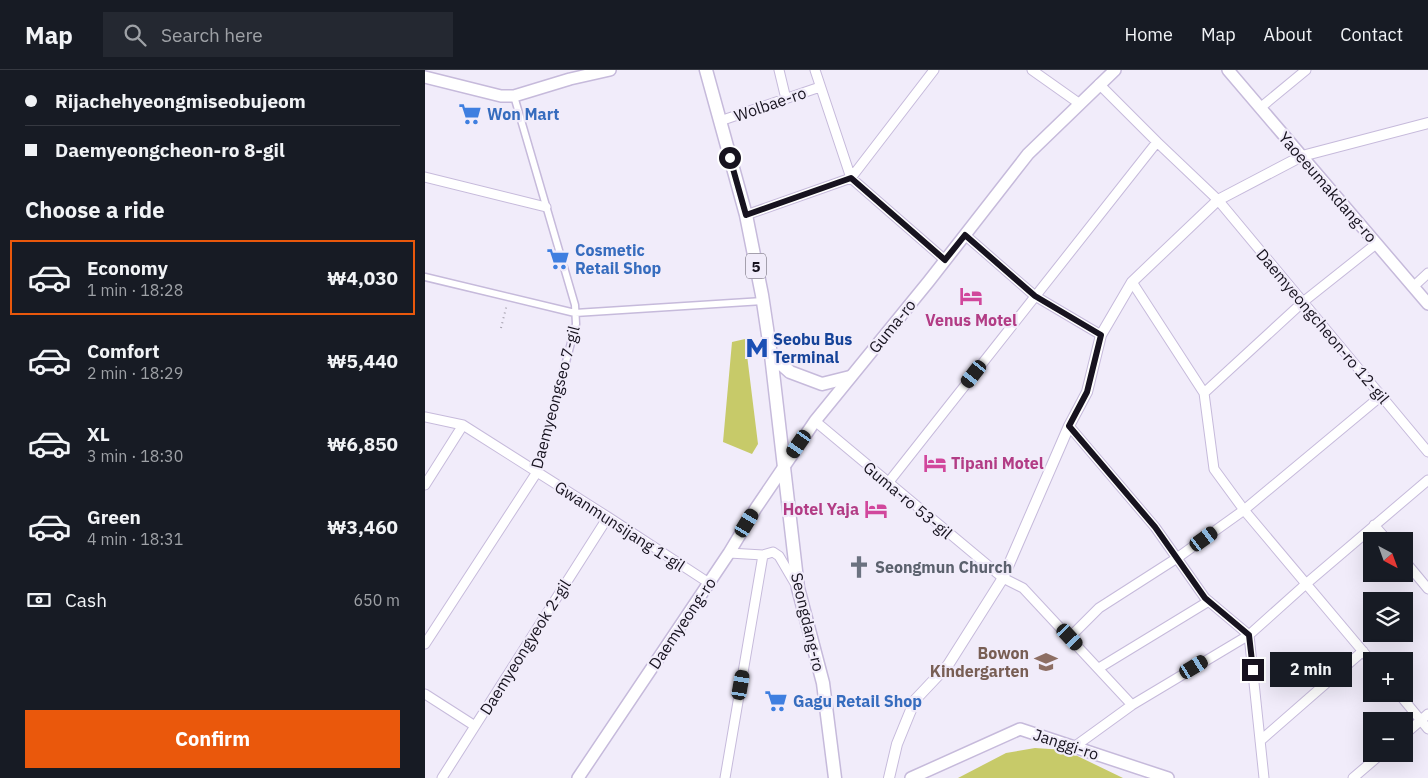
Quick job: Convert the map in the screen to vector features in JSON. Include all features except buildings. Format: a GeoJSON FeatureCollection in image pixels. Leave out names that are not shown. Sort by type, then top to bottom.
{"type":"FeatureCollection","features":[{"type":"Feature","properties":{"kind":"main road"},"geometry":{"type":"LineString","coordinates":[[425,77],[501,96],[514,96],[569,75],[610,70]]}},
{"type":"Feature","properties":{"kind":"main road","name":"Wolbae-ro"},"geometry":{"type":"LineString","coordinates":[[706,70],[746,215],[771,355],[784,467]]}},
{"type":"Feature","properties":{"kind":"main road","name":"Guma-ro"},"geometry":{"type":"LineString","coordinates":[[784,467],[815,421],[1028,154],[1115,70]]}},
{"type":"Feature","properties":{"kind":"main road","name":"Yaoeeumakdang-ro"},"geometry":{"type":"LineString","coordinates":[[1228,70],[1428,304]]}},
{"type":"Feature","properties":{"kind":"main road"},"geometry":{"type":"LineString","coordinates":[[771,355],[790,372],[823,384],[850,378]]}},
{"type":"Feature","properties":{"kind":"main road","name":"Daemyeong-ro"},"geometry":{"type":"LineString","coordinates":[[578,778],[729,553],[784,467]]}},
{"type":"Feature","properties":{"kind":"main road","name":"Seongdang-ro"},"geometry":{"type":"LineString","coordinates":[[784,467],[798,588],[823,683],[835,778]]}},
{"type":"Feature","properties":{"kind":"main road","name":"Janggi-ro"},"geometry":{"type":"LineString","coordinates":[[911,778],[1020,729],[1168,778]]}},
{"type":"Feature","properties":{"kind":"street"},"geometry":{"type":"LineString","coordinates":[[779,70],[786,98]]}},
{"type":"Feature","properties":{"kind":"street"},"geometry":{"type":"LineString","coordinates":[[815,70],[851,178],[945,260]]}},
{"type":"Feature","properties":{"kind":"street"},"geometry":{"type":"LineString","coordinates":[[746,215],[851,178],[934,70]]}},
{"type":"Feature","properties":{"kind":"street"},"geometry":{"type":"LineString","coordinates":[[1032,70],[1079,104]]}},
{"type":"Feature","properties":{"kind":"street"},"geometry":{"type":"LineString","coordinates":[[1260,108],[1306,70]]}},
{"type":"Feature","properties":{"kind":"street"},"geometry":{"type":"LineString","coordinates":[[887,484],[1157,142],[1099,84]]}},
{"type":"Feature","properties":{"kind":"street","name":"Wolbae-ro"},"geometry":{"type":"LineString","coordinates":[[720,121],[820,87]]}},
{"type":"Feature","properties":{"kind":"street","name":"Daemyeongseo 7-gil"},"geometry":{"type":"LineString","coordinates":[[425,644],[537,472],[576,324],[575,305],[514,96]]}},
{"type":"Feature","properties":{"kind":"street"},"geometry":{"type":"LineString","coordinates":[[889,778],[897,744],[915,700],[947,665],[1003,578],[1069,426],[1087,392],[1101,335],[1132,282],[1218,200],[1302,156],[1428,123]]}},
{"type":"Feature","properties":{"kind":"street","name":"Daemyeongcheon-ro 12-gil"},"geometry":{"type":"LineString","coordinates":[[1157,142],[1218,200],[1428,452]]}},
{"type":"Feature","properties":{"kind":"street"},"geometry":{"type":"LineString","coordinates":[[425,177],[546,207]]}},
{"type":"Feature","properties":{"kind":"street"},"geometry":{"type":"LineString","coordinates":[[965,235],[1035,296],[1101,335]]}},
{"type":"Feature","properties":{"kind":"street"},"geometry":{"type":"LineString","coordinates":[[1204,393],[1303,302],[1376,244]]}},
{"type":"Feature","properties":{"kind":"street"},"geometry":{"type":"LineString","coordinates":[[1413,286],[1428,273]]}},
{"type":"Feature","properties":{"kind":"street"},"geometry":{"type":"LineString","coordinates":[[425,276],[575,313],[763,302]]}},
{"type":"Feature","properties":{"kind":"street"},"geometry":{"type":"LineString","coordinates":[[1132,282],[1204,393],[1214,469],[1244,510],[1363,651],[1261,741]]}},
{"type":"Feature","properties":{"kind":"street"},"geometry":{"type":"LineString","coordinates":[[1070,637],[1099,608],[1177,558],[1244,510],[1381,396]]}},
{"type":"Feature","properties":{"kind":"street","name":"Gwanmunsijang 1-gil"},"geometry":{"type":"LineString","coordinates":[[425,417],[463,425],[709,583]]}},
{"type":"Feature","properties":{"kind":"street","name":"Guma-ro 53-gil"},"geometry":{"type":"LineString","coordinates":[[815,421],[887,484],[1003,578],[1023,588],[1133,705]]}},
{"type":"Feature","properties":{"kind":"street"},"geometry":{"type":"LineString","coordinates":[[425,485],[463,425]]}},
{"type":"Feature","properties":{"kind":"street"},"geometry":{"type":"LineString","coordinates":[[1069,426],[1155,527],[1209,601],[1249,635],[1264,778]]}},
{"type":"Feature","properties":{"kind":"street"},"geometry":{"type":"LineString","coordinates":[[1073,747],[1133,705],[1249,635],[1428,480]]}},
{"type":"Feature","properties":{"kind":"street","name":"Daemyeongyeok 2-gil"},"geometry":{"type":"LineString","coordinates":[[442,778],[609,517]]}},
{"type":"Feature","properties":{"kind":"street"},"geometry":{"type":"LineString","coordinates":[[1374,526],[1379,532]]}},
{"type":"Feature","properties":{"kind":"street"},"geometry":{"type":"LineString","coordinates":[[729,553],[763,555],[773,552],[779,556],[798,588]]}},
{"type":"Feature","properties":{"kind":"street"},"geometry":{"type":"LineString","coordinates":[[725,778],[763,555]]}},
{"type":"Feature","properties":{"kind":"street"},"geometry":{"type":"LineString","coordinates":[[1413,571],[1428,589]]}},
{"type":"Feature","properties":{"kind":"street"},"geometry":{"type":"LineString","coordinates":[[1099,668],[1209,601]]}},
{"type":"Feature","properties":{"kind":"street"},"geometry":{"type":"LineString","coordinates":[[425,694],[475,726]]}},
{"type":"Feature","properties":{"kind":"street"},"geometry":{"type":"LineString","coordinates":[[1408,702],[1424,717],[1428,729]]}},
{"type":"Feature","properties":{"kind":"street"},"geometry":{"type":"LineString","coordinates":[[1413,726],[1424,717]]}},
{"type":"Feature","properties":{"kind":"street"},"geometry":{"type":"LineString","coordinates":[[1353,778],[1372,762]]}},
{"type":"Feature","properties":{"kind":"path"},"geometry":{"type":"LineString","coordinates":[[501,328],[509,298]]}},
{"type":"Feature","properties":{"kind":"green space"},"geometry":{"type":"Polygon","coordinates":[[[745,339],[758,444],[752,454],[723,442],[732,342],[745,339]]]}},
{"type":"Feature","properties":{"kind":"green space"},"geometry":{"type":"Polygon","coordinates":[[[1035,748],[1065,750],[1123,778],[958,778],[1006,753],[1035,748]]]}},
{"type":"Feature","properties":{"kind":"place","name":"Won Mart"},"geometry":{"type":"Point","coordinates":[470,114]}},
{"type":"Feature","properties":{"kind":"place","name":"Cosmetic Retail Shop"},"geometry":{"type":"Point","coordinates":[558,259]}},
{"type":"Feature","properties":{"kind":"place","name":"Venus Motel"},"geometry":{"type":"Point","coordinates":[971,296]}},
{"type":"Feature","properties":{"kind":"place","name":"Seobu Bus Terminal"},"geometry":{"type":"Point","coordinates":[757,348]}},
{"type":"Feature","properties":{"kind":"place","name":"Tipani Motel"},"geometry":{"type":"Point","coordinates":[935,463]}},
{"type":"Feature","properties":{"kind":"place","name":"Hotel Yaja"},"geometry":{"type":"Point","coordinates":[876,509]}},
{"type":"Feature","properties":{"kind":"place","name":"Seongmun Church"},"geometry":{"type":"Point","coordinates":[859,567]}},
{"type":"Feature","properties":{"kind":"place","name":"Bowon Kindergarten"},"geometry":{"type":"Point","coordinates":[1046,662]}},
{"type":"Feature","properties":{"kind":"place","name":"Gagu Retail Shop"},"geometry":{"type":"Point","coordinates":[776,701]}},
{"type":"Feature","properties":{"kind":"route"},"geometry":{"type":"LineString","coordinates":[[730,158],[746,215],[851,178],[945,260],[965,235],[1035,296],[1101,335],[1087,392],[1069,426],[1155,527],[1205,598],[1249,635],[1253,670]]}}]}
